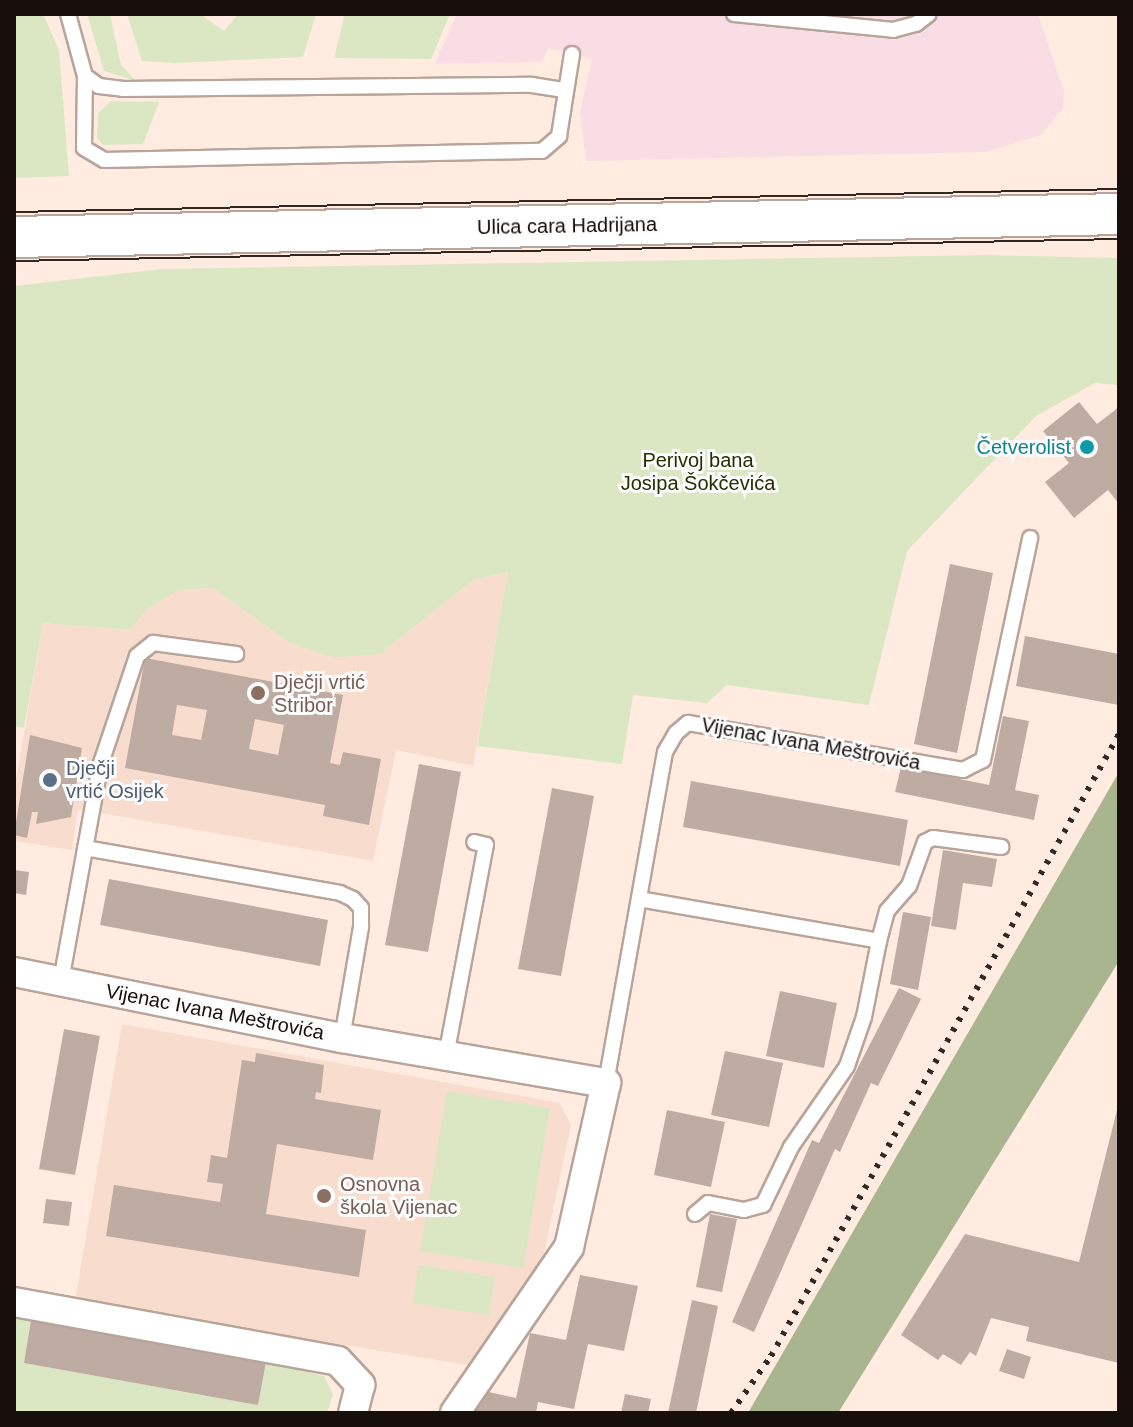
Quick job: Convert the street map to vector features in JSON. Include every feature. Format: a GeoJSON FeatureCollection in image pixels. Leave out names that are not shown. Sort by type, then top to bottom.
{"type":"FeatureCollection","features":[{"type":"Feature","properties":{"kind":"main road","name":"Ulica cara Hadrijana"},"geometry":{"type":"LineString","coordinates":[[14,237],[1119,214]]}},
{"type":"Feature","properties":{"kind":"street","name":"Vijenac Ivana Meštrovića"},"geometry":{"type":"LineString","coordinates":[[14,972],[342,1038],[606,1083],[569,1247],[455,1413]]}},
{"type":"Feature","properties":{"kind":"street"},"geometry":{"type":"LineString","coordinates":[[14,1302],[338,1361],[360,1385],[353,1413]]}},
{"type":"Feature","properties":{"kind":"lane"},"geometry":{"type":"LineString","coordinates":[[68,14],[85,76],[84,148],[104,160],[542,151],[559,136],[563,90],[572,54]]}},
{"type":"Feature","properties":{"kind":"lane"},"geometry":{"type":"LineString","coordinates":[[734,14],[893,30],[916,24],[929,14]]}},
{"type":"Feature","properties":{"kind":"lane"},"geometry":{"type":"LineString","coordinates":[[85,76],[99,86],[123,89],[532,85],[563,90]]}},
{"type":"Feature","properties":{"kind":"lane","name":"Vijenac Ivana Meštrovića"},"geometry":{"type":"LineString","coordinates":[[606,1083],[665,752],[688,723],[963,770],[983,760],[1030,538]]}},
{"type":"Feature","properties":{"kind":"lane"},"geometry":{"type":"LineString","coordinates":[[61,981],[110,730],[137,656],[153,643],[236,654]]}},
{"type":"Feature","properties":{"kind":"lane"},"geometry":{"type":"LineString","coordinates":[[695,1214],[708,1203],[744,1210],[763,1205],[791,1147],[847,1066],[864,1017],[887,911],[909,886],[925,842],[933,838],[1001,847]]}},
{"type":"Feature","properties":{"kind":"lane"},"geometry":{"type":"LineString","coordinates":[[446,1056],[486,845],[474,842]]}},
{"type":"Feature","properties":{"kind":"lane"},"geometry":{"type":"LineString","coordinates":[[85,848],[340,893],[353,899],[361,908],[361,927],[342,1038]]}},
{"type":"Feature","properties":{"kind":"lane"},"geometry":{"type":"LineString","coordinates":[[639,899],[879,941]]}},
{"type":"Feature","properties":{"kind":"shaded area"},"geometry":{"type":"Polygon","coordinates":[[[457,14],[1038,14],[1064,91],[1063,108],[1041,135],[986,152],[586,161],[580,112],[592,59],[548,48],[542,62],[435,64],[457,14]]]}},
{"type":"Feature","properties":{"kind":"shaded area","name":"Dječji vrtić Stribor"},"geometry":{"type":"Polygon","coordinates":[[[508,572],[473,766],[396,750],[373,861],[78,809],[72,850],[14,841],[14,792],[43,623],[129,630],[149,608],[179,590],[213,588],[290,643],[334,658],[380,654],[473,580],[508,572]]]}},
{"type":"Feature","properties":{"kind":"shaded area","name":"Osnovna škola Vijenac"},"geometry":{"type":"Polygon","coordinates":[[[122,1024],[560,1103],[571,1125],[541,1268],[473,1366],[75,1301],[122,1024]]]}},
{"type":"Feature","properties":{"kind":"green space"},"geometry":{"type":"Polygon","coordinates":[[[14,14],[43,14],[59,50],[69,176],[14,178],[14,14]]]}},
{"type":"Feature","properties":{"kind":"green space"},"geometry":{"type":"Polygon","coordinates":[[[87,14],[110,14],[121,65],[136,81],[104,71],[87,14]]]}},
{"type":"Feature","properties":{"kind":"green space"},"geometry":{"type":"Polygon","coordinates":[[[127,14],[200,14],[224,31],[238,14],[316,14],[303,57],[175,63],[142,61],[127,14]]]}},
{"type":"Feature","properties":{"kind":"green space"},"geometry":{"type":"Polygon","coordinates":[[[345,14],[450,14],[431,59],[334,58],[345,14]]]}},
{"type":"Feature","properties":{"kind":"green space"},"geometry":{"type":"Polygon","coordinates":[[[111,101],[159,102],[143,144],[103,145],[97,138],[98,113],[111,101]]]}},
{"type":"Feature","properties":{"kind":"green space","name":"Perivoj bana Josipa Šokčevića"},"geometry":{"type":"Polygon","coordinates":[[[987,255],[1119,258],[1119,385],[1095,383],[1036,416],[907,551],[869,705],[727,685],[707,703],[633,695],[622,764],[477,746],[508,572],[473,580],[380,654],[334,658],[290,643],[213,588],[179,590],[149,608],[129,630],[43,623],[24,728],[14,726],[14,286],[162,269],[987,255]]]}},
{"type":"Feature","properties":{"kind":"green space"},"geometry":{"type":"Polygon","coordinates":[[[1119,772],[1119,961],[838,1413],[748,1413],[1119,772]]]}},
{"type":"Feature","properties":{"kind":"green space"},"geometry":{"type":"Polygon","coordinates":[[[447,1091],[550,1108],[523,1268],[420,1251],[447,1091]]]}},
{"type":"Feature","properties":{"kind":"green space"},"geometry":{"type":"Polygon","coordinates":[[[419,1265],[495,1277],[489,1315],[412,1303],[419,1265]]]}},
{"type":"Feature","properties":{"kind":"green space"},"geometry":{"type":"Polygon","coordinates":[[[14,1319],[31,1320],[24,1363],[258,1405],[266,1362],[324,1376],[333,1394],[327,1413],[14,1413],[14,1319]]]}},
{"type":"Feature","properties":{"kind":"building","name":"Četverolist"},"geometry":{"type":"Polygon","coordinates":[[[1079,402],[1097,424],[1119,407],[1119,504],[1108,490],[1074,518],[1045,482],[1069,463],[1043,431],[1079,402]]]}},
{"type":"Feature","properties":{"kind":"building"},"geometry":{"type":"Polygon","coordinates":[[[950,564],[993,573],[957,753],[914,744],[950,564]]]}},
{"type":"Feature","properties":{"kind":"building"},"geometry":{"type":"Polygon","coordinates":[[[1025,636],[1119,654],[1119,705],[1016,686],[1025,636]]]}},
{"type":"Feature","properties":{"kind":"building"},"geometry":{"type":"Polygon","coordinates":[[[145,658],[343,695],[330,763],[340,765],[343,752],[381,759],[369,825],[323,816],[325,805],[125,768],[145,658]],[[177,705],[172,735],[201,740],[207,710],[177,705]],[[255,719],[249,749],[278,755],[284,725],[255,719]]]}},
{"type":"Feature","properties":{"kind":"building"},"geometry":{"type":"Polygon","coordinates":[[[1003,716],[1029,721],[1015,790],[1039,795],[1034,820],[895,792],[901,767],[989,785],[1003,716]]]}},
{"type":"Feature","properties":{"kind":"building","name":"Dječji vrtić Osijek"},"geometry":{"type":"Polygon","coordinates":[[[30,735],[82,748],[71,817],[36,824],[38,812],[32,812],[27,838],[14,835],[30,735]]]}},
{"type":"Feature","properties":{"kind":"building"},"geometry":{"type":"Polygon","coordinates":[[[419,764],[461,772],[428,952],[385,945],[419,764]]]}},
{"type":"Feature","properties":{"kind":"building"},"geometry":{"type":"Polygon","coordinates":[[[691,781],[908,820],[900,866],[683,827],[691,781]]]}},
{"type":"Feature","properties":{"kind":"building"},"geometry":{"type":"Polygon","coordinates":[[[552,788],[594,796],[561,976],[518,969],[552,788]]]}},
{"type":"Feature","properties":{"kind":"building"},"geometry":{"type":"Polygon","coordinates":[[[943,850],[997,859],[992,887],[963,883],[956,930],[931,926],[943,850]]]}},
{"type":"Feature","properties":{"kind":"building"},"geometry":{"type":"Polygon","coordinates":[[[14,870],[29,872],[26,895],[14,893],[14,870]]]}},
{"type":"Feature","properties":{"kind":"building"},"geometry":{"type":"Polygon","coordinates":[[[109,879],[328,920],[320,966],[100,925],[109,879]]]}},
{"type":"Feature","properties":{"kind":"building"},"geometry":{"type":"Polygon","coordinates":[[[903,912],[931,917],[918,990],[890,984],[903,912]]]}},
{"type":"Feature","properties":{"kind":"building"},"geometry":{"type":"Polygon","coordinates":[[[899,988],[921,999],[878,1086],[871,1083],[840,1152],[835,1149],[754,1332],[732,1322],[812,1140],[819,1143],[899,988]]]}},
{"type":"Feature","properties":{"kind":"building"},"geometry":{"type":"Polygon","coordinates":[[[780,991],[837,1003],[824,1068],[766,1056],[780,991]]]}},
{"type":"Feature","properties":{"kind":"building"},"geometry":{"type":"Polygon","coordinates":[[[64,1029],[100,1036],[75,1175],[39,1169],[64,1029]]]}},
{"type":"Feature","properties":{"kind":"building"},"geometry":{"type":"Polygon","coordinates":[[[725,1051],[783,1063],[769,1127],[711,1115],[725,1051]]]}},
{"type":"Feature","properties":{"kind":"building"},"geometry":{"type":"Polygon","coordinates":[[[256,1053],[324,1065],[321,1093],[316,1092],[315,1099],[381,1110],[373,1160],[277,1144],[266,1214],[366,1230],[359,1277],[106,1236],[114,1185],[220,1202],[223,1184],[207,1182],[211,1155],[227,1158],[242,1060],[255,1062],[256,1053]]]}},
{"type":"Feature","properties":{"kind":"building"},"geometry":{"type":"Polygon","coordinates":[[[1119,1102],[1119,1363],[1026,1341],[1029,1327],[991,1318],[976,1356],[970,1352],[961,1365],[943,1354],[938,1360],[901,1335],[965,1234],[1079,1262],[1119,1102]]]}},
{"type":"Feature","properties":{"kind":"building"},"geometry":{"type":"Polygon","coordinates":[[[667,1110],[725,1122],[711,1187],[654,1175],[667,1110]]]}},
{"type":"Feature","properties":{"kind":"building"},"geometry":{"type":"Polygon","coordinates":[[[46,1199],[72,1202],[69,1226],[43,1223],[46,1199]]]}},
{"type":"Feature","properties":{"kind":"building"},"geometry":{"type":"Polygon","coordinates":[[[710,1214],[737,1219],[722,1292],[696,1287],[710,1214]]]}},
{"type":"Feature","properties":{"kind":"building"},"geometry":{"type":"Polygon","coordinates":[[[580,1275],[638,1286],[624,1351],[588,1344],[574,1409],[538,1402],[536,1413],[475,1413],[480,1390],[516,1398],[530,1333],[566,1340],[580,1275]]]}},
{"type":"Feature","properties":{"kind":"building"},"geometry":{"type":"Polygon","coordinates":[[[692,1300],[718,1306],[696,1413],[668,1413],[692,1300]]]}},
{"type":"Feature","properties":{"kind":"building"},"geometry":{"type":"Polygon","coordinates":[[[31,1320],[266,1362],[258,1405],[24,1363],[31,1320]]]}},
{"type":"Feature","properties":{"kind":"building"},"geometry":{"type":"Polygon","coordinates":[[[1007,1349],[1031,1357],[1024,1379],[999,1371],[1007,1349]]]}},
{"type":"Feature","properties":{"kind":"building"},"geometry":{"type":"Polygon","coordinates":[[[625,1394],[651,1399],[648,1413],[621,1413],[625,1394]]]}},
{"type":"Feature","properties":{"kind":"tram line"},"geometry":{"type":"LineString","coordinates":[[14,212],[1119,189]]}},
{"type":"Feature","properties":{"kind":"tram line"},"geometry":{"type":"LineString","coordinates":[[14,261],[1119,239]]}},
{"type":"Feature","properties":{"kind":"railway"},"geometry":{"type":"LineString","coordinates":[[731,1413],[771,1356],[1119,734]]}},
{"type":"Feature","properties":{"kind":"place","name":"Četverolist"},"geometry":{"type":"Point","coordinates":[1087,447]}},
{"type":"Feature","properties":{"kind":"place","name":"Dječji vrtić Stribor"},"geometry":{"type":"Point","coordinates":[258,693]}},
{"type":"Feature","properties":{"kind":"place","name":"Dječji vrtić Osijek"},"geometry":{"type":"Point","coordinates":[50,780]}},
{"type":"Feature","properties":{"kind":"place","name":"Osnovna škola Vijenac"},"geometry":{"type":"Point","coordinates":[324,1196]}}]}
